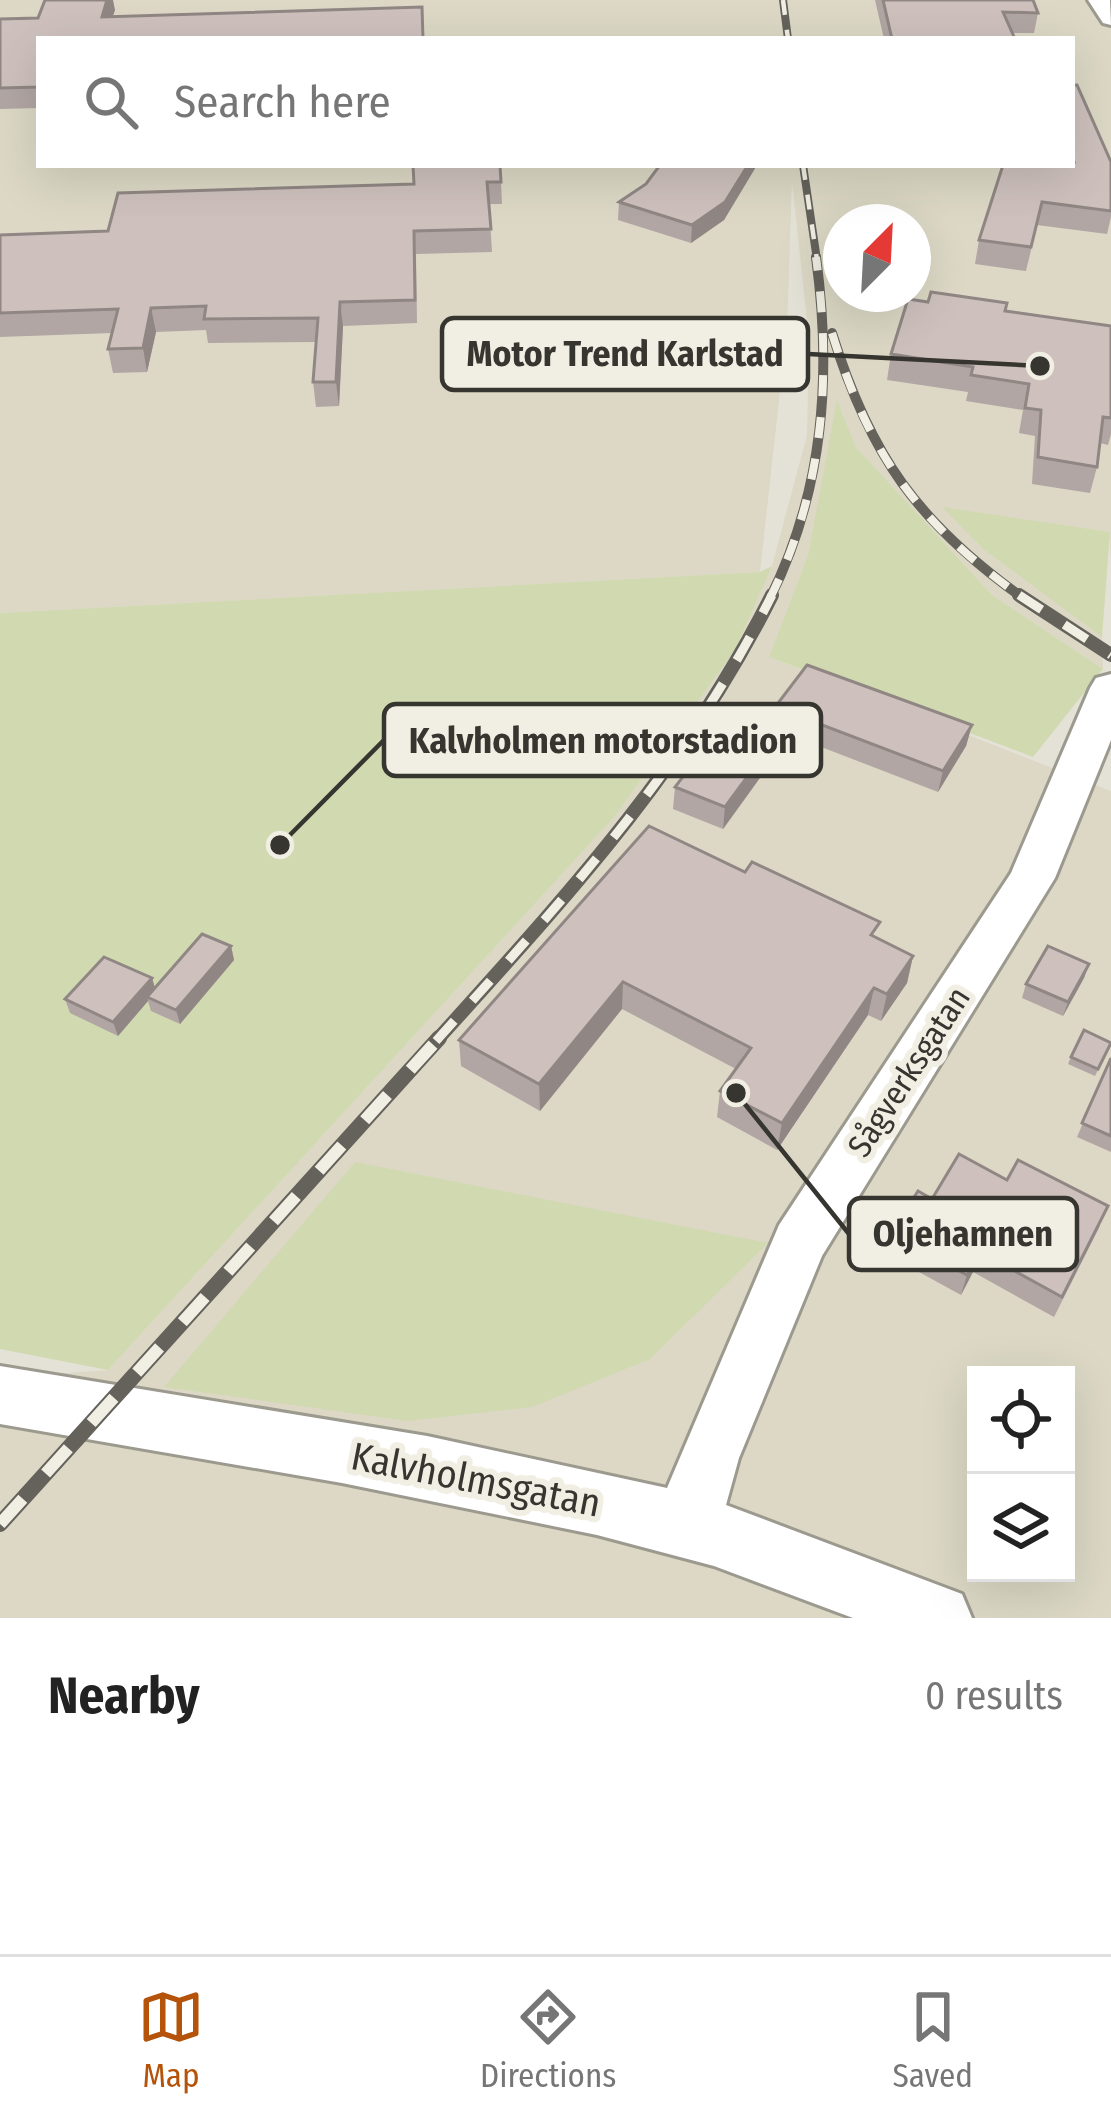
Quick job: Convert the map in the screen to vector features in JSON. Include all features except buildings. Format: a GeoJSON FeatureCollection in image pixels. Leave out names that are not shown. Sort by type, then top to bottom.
{"type":"FeatureCollection","features":[{"type":"Feature","properties":{"kind":"street"},"geometry":{"type":"LineString","coordinates":[[1099,0],[1111,18]]}},
{"type":"Feature","properties":{"kind":"street","name":"Sågverksgatan"},"geometry":{"type":"LineString","coordinates":[[687,1526],[708,1458],[799,1243],[1032,878],[1111,688]]}},
{"type":"Feature","properties":{"kind":"street","name":"Kalvholmsgatan"},"geometry":{"type":"LineString","coordinates":[[0,1394],[382,1459],[687,1526],[938,1618]]}},
{"type":"Feature","properties":{"kind":"shaded area"},"geometry":{"type":"Polygon","coordinates":[[[0,0],[1111,0],[1111,560],[1109,532],[944,508],[984,550],[1102,637],[1103,669],[992,595],[856,447],[838,402],[808,555],[769,657],[1111,791],[1111,1618],[0,1618],[0,1378],[108,1370],[615,816],[735,650],[772,566],[807,435],[809,340],[792,181],[787,328],[760,572],[0,613],[0,0]]]}},
{"type":"Feature","properties":{"kind":"green space"},"geometry":{"type":"Polygon","coordinates":[[[837,400],[856,447],[992,595],[1103,669],[1033,757],[769,657],[808,555],[837,400]]]}},
{"type":"Feature","properties":{"kind":"green space"},"geometry":{"type":"Polygon","coordinates":[[[942,507],[1110,532],[1102,637],[984,550],[942,507]]]}},
{"type":"Feature","properties":{"kind":"green space"},"geometry":{"type":"Polygon","coordinates":[[[772,566],[735,650],[615,816],[108,1370],[0,1349],[0,613],[760,572],[772,566]]]}},
{"type":"Feature","properties":{"kind":"green space"},"geometry":{"type":"Polygon","coordinates":[[[355,1162],[768,1243],[650,1359],[532,1407],[408,1421],[164,1387],[355,1162]]]}},
{"type":"Feature","properties":{"kind":"railway"},"geometry":{"type":"LineString","coordinates":[[783,0],[788,36]]}},
{"type":"Feature","properties":{"kind":"railway"},"geometry":{"type":"LineString","coordinates":[[803,168],[817,260]]}},
{"type":"Feature","properties":{"kind":"railway"},"geometry":{"type":"LineString","coordinates":[[770,598],[802,516],[819,431],[823,345],[816,257]]}},
{"type":"Feature","properties":{"kind":"railway"},"geometry":{"type":"LineString","coordinates":[[832,333],[863,416],[902,484],[954,542],[1019,595]]}},
{"type":"Feature","properties":{"kind":"railway"},"geometry":{"type":"LineString","coordinates":[[436,1041],[620,830],[701,718],[772,595]]}},
{"type":"Feature","properties":{"kind":"railway"},"geometry":{"type":"LineString","coordinates":[[1019,595],[1111,655]]}},
{"type":"Feature","properties":{"kind":"railway"},"geometry":{"type":"LineString","coordinates":[[1019,595],[1023,598]]}},
{"type":"Feature","properties":{"kind":"railway"},"geometry":{"type":"LineString","coordinates":[[0,1524],[439,1038]]}},
{"type":"Feature","properties":{"kind":"place","name":"Motor Trend Karlstad"},"geometry":{"type":"Point","coordinates":[1040,366]}},
{"type":"Feature","properties":{"kind":"place","name":"Kalvholmen motorstadion"},"geometry":{"type":"Point","coordinates":[280,845]}},
{"type":"Feature","properties":{"kind":"place","name":"Oljehamnen"},"geometry":{"type":"Point","coordinates":[736,1093]}}]}
